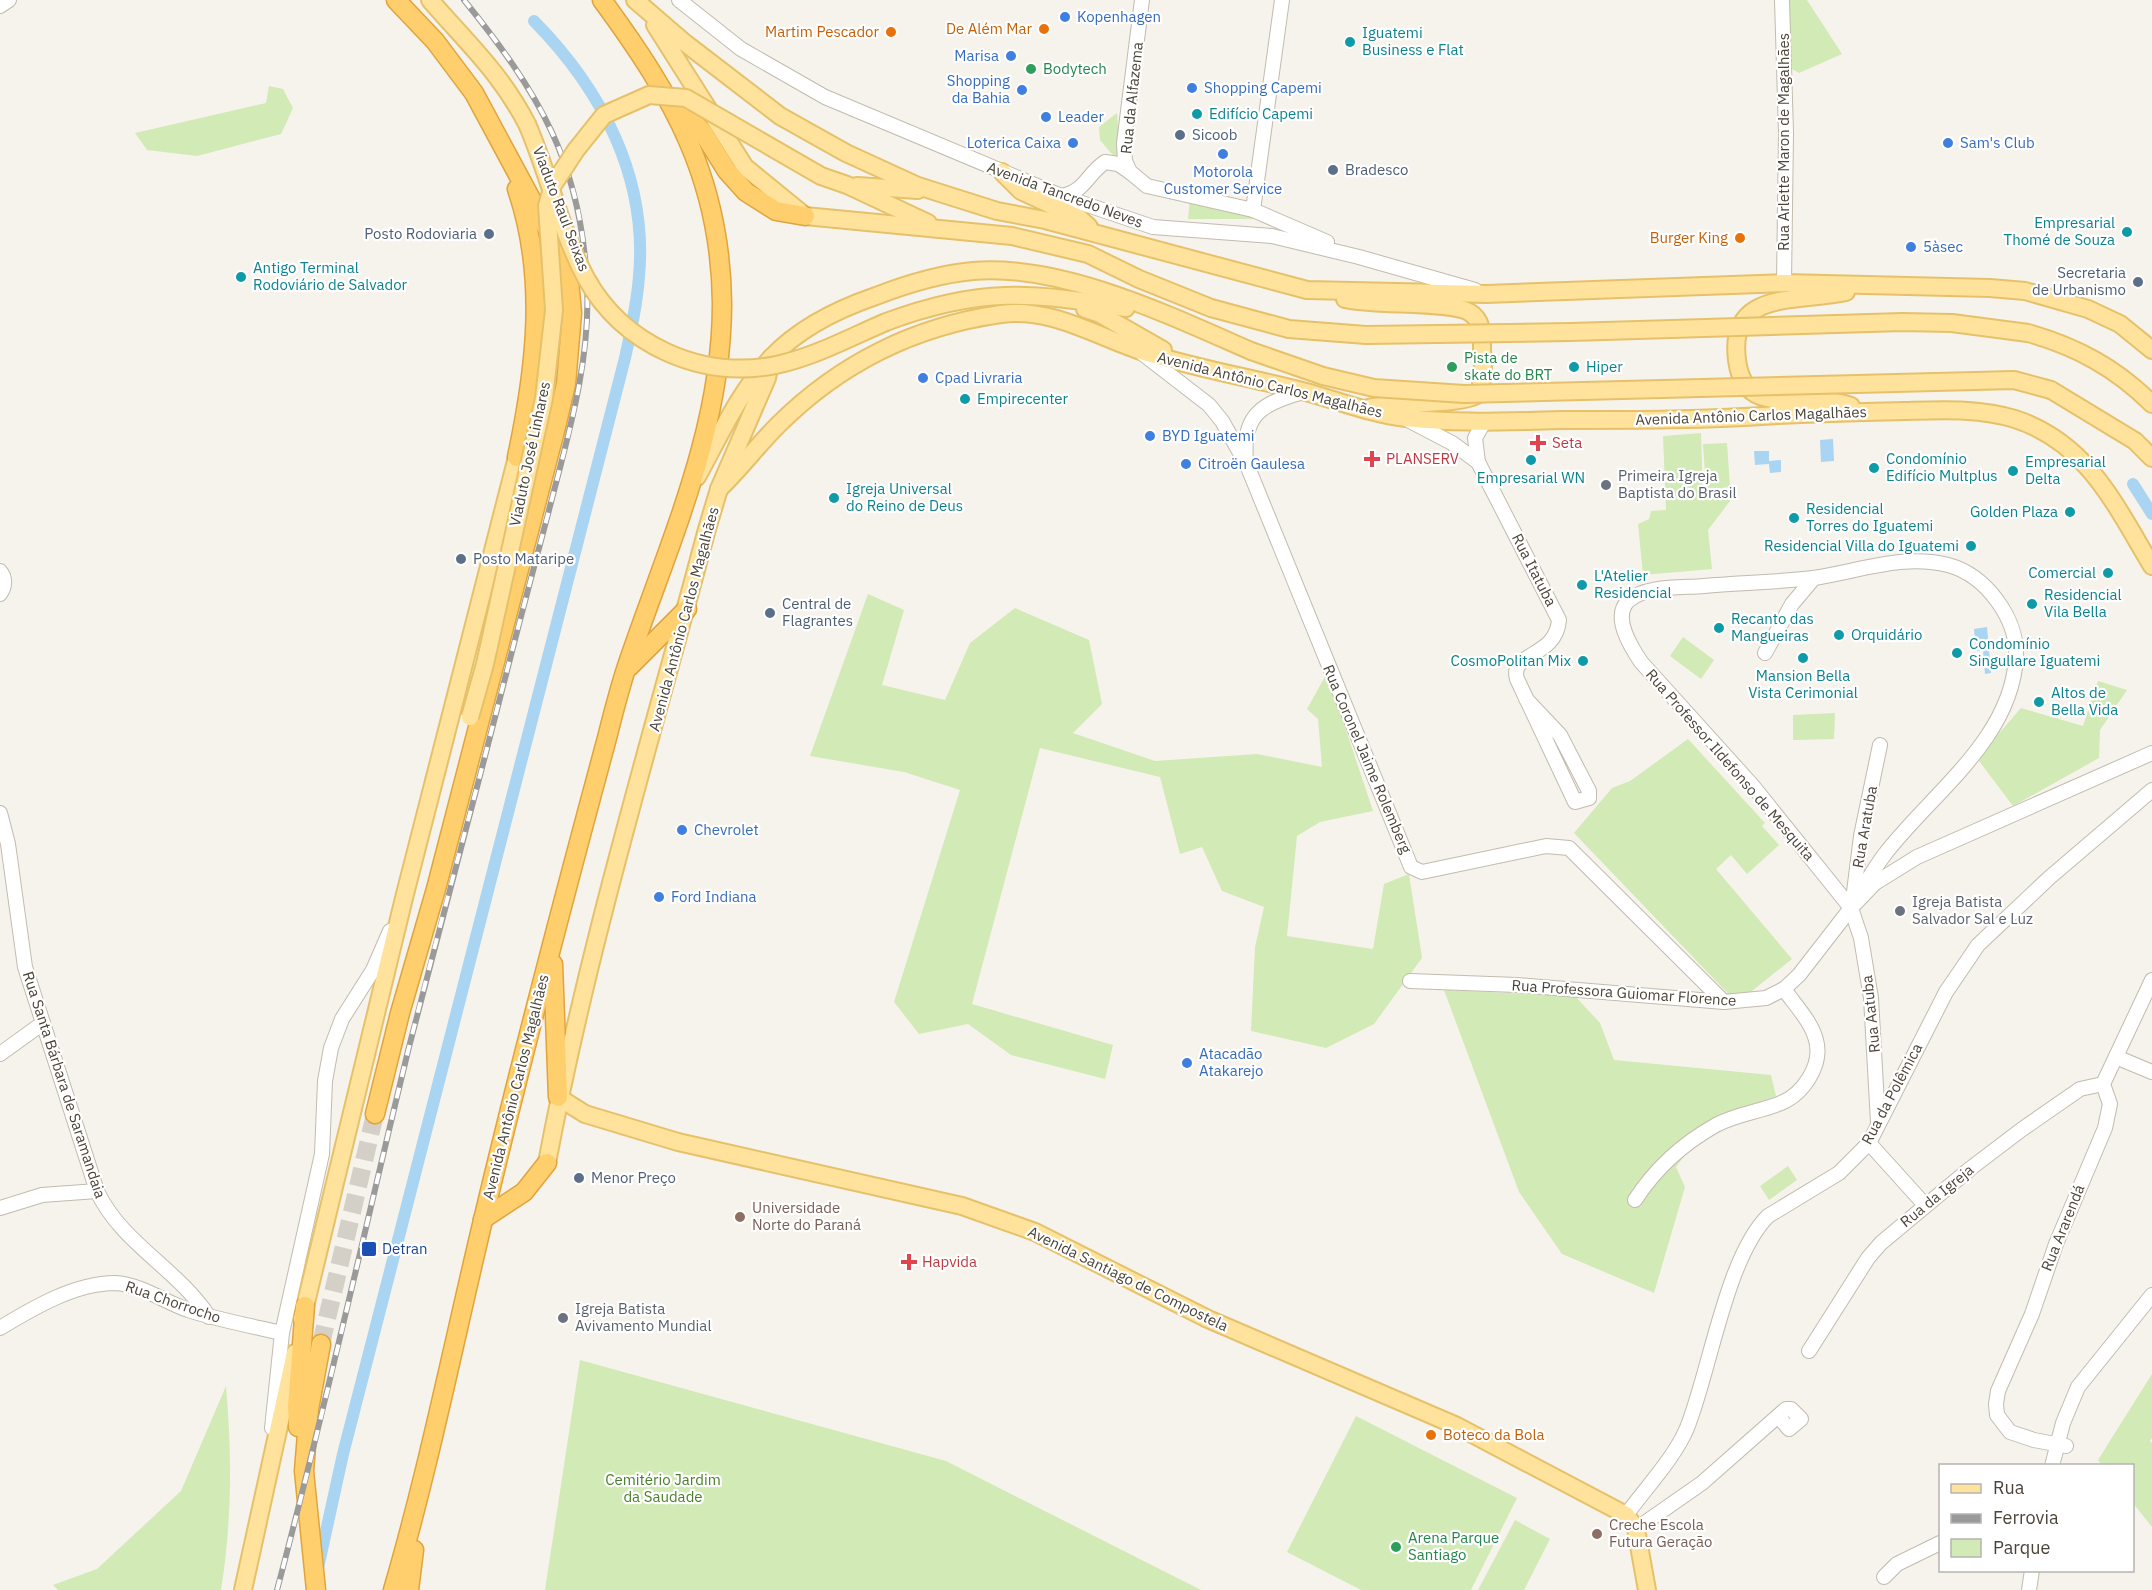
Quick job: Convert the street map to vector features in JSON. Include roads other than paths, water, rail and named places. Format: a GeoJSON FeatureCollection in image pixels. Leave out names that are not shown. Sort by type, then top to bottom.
{"type":"FeatureCollection","features":[{"type":"Feature","properties":{"kind":"highway"},"geometry":{"type":"LineString","coordinates":[[375,1114],[556,427],[566,384],[572,313],[569,280],[558,249],[495,131],[459,72],[396,0]]}},
{"type":"Feature","properties":{"kind":"highway"},"geometry":{"type":"LineString","coordinates":[[602,0],[662,86],[682,123],[709,192],[722,303],[718,375],[692,486]]}},
{"type":"Feature","properties":{"kind":"highway"},"geometry":{"type":"LineString","coordinates":[[662,86],[702,131],[727,171],[746,192],[776,211],[805,216]]}},
{"type":"Feature","properties":{"kind":"highway"},"geometry":{"type":"LineString","coordinates":[[495,131],[528,228],[536,287],[537,318],[531,380],[517,457]]}},
{"type":"Feature","properties":{"kind":"highway","name":"Avenida Antônio Carlos Magalhães"},"geometry":{"type":"LineString","coordinates":[[393,1590],[421,1495],[483,1219],[554,934],[625,670],[692,486]]}},
{"type":"Feature","properties":{"kind":"highway"},"geometry":{"type":"LineString","coordinates":[[625,670],[687,609]]}},
{"type":"Feature","properties":{"kind":"highway"},"geometry":{"type":"LineString","coordinates":[[554,934],[558,1097]]}},
{"type":"Feature","properties":{"kind":"highway"},"geometry":{"type":"LineString","coordinates":[[483,1219],[524,1192],[547,1163]]}},
{"type":"Feature","properties":{"kind":"highway"},"geometry":{"type":"LineString","coordinates":[[305,1306],[297,1406],[316,1590]]}},
{"type":"Feature","properties":{"kind":"highway"},"geometry":{"type":"LineString","coordinates":[[304,1471],[309,1408],[321,1344]]}},
{"type":"Feature","properties":{"kind":"highway"},"geometry":{"type":"LineString","coordinates":[[410,1590],[421,1495]]}},
{"type":"Feature","properties":{"kind":"main road","name":"Viaduto Raul Seixas"},"geometry":{"type":"LineString","coordinates":[[430,0],[486,60],[510,91],[527,124],[586,278],[608,309],[623,324],[658,349],[676,358],[719,367],[776,365],[886,322]]}},
{"type":"Feature","properties":{"kind":"main road"},"geometry":{"type":"LineString","coordinates":[[640,4],[780,116],[846,153],[936,192],[997,211],[1097,233],[1307,290],[1386,305],[1458,307],[1470,312],[1477,319],[1482,331],[1483,366],[1477,395],[1467,399],[1405,402],[1361,409]]}},
{"type":"Feature","properties":{"kind":"main road"},"geometry":{"type":"LineString","coordinates":[[640,4],[745,167],[805,216],[1012,236],[1088,254],[1139,279],[1211,308],[1288,328],[1366,335],[1571,332],[1902,322],[1952,323],[2028,333],[2054,340],[2102,362],[2152,405]]}},
{"type":"Feature","properties":{"kind":"main road","name":"Viaduto José Linhares"},"geometry":{"type":"LineString","coordinates":[[471,752],[471,717],[485,664],[544,398],[554,310],[547,206],[553,185],[576,150],[604,115],[649,95],[686,98],[821,176],[847,185]]}},
{"type":"Feature","properties":{"kind":"main road"},"geometry":{"type":"LineString","coordinates":[[1002,172],[1021,191],[1079,218],[1097,233]]}},
{"type":"Feature","properties":{"kind":"main road"},"geometry":{"type":"LineString","coordinates":[[847,185],[936,192]]}},
{"type":"Feature","properties":{"kind":"main road"},"geometry":{"type":"LineString","coordinates":[[847,185],[937,228]]}},
{"type":"Feature","properties":{"kind":"main road","name":"Avenida Antônio Carlos Magalhães"},"geometry":{"type":"LineString","coordinates":[[692,486],[744,394],[771,358],[791,339],[853,304],[923,280],[975,271],[1011,272],[1074,284],[1168,315],[1251,351],[1323,376],[1374,388],[1464,394],[2014,380],[2051,390],[2135,441],[2152,458]]}},
{"type":"Feature","properties":{"kind":"main road"},"geometry":{"type":"LineString","coordinates":[[1307,290],[1486,294],[1784,283],[2025,291],[2054,297],[2152,335]]}},
{"type":"Feature","properties":{"kind":"main road"},"geometry":{"type":"LineString","coordinates":[[1866,412],[1844,403],[1768,398],[1749,390],[1739,371],[1735,339],[1744,317],[1761,306],[1844,292],[1867,285]]}},
{"type":"Feature","properties":{"kind":"main road","name":"Avenida Antônio Carlos Magalhães"},"geometry":{"type":"LineString","coordinates":[[886,322],[921,309],[978,297],[1032,294],[1168,315]]}},
{"type":"Feature","properties":{"kind":"main road"},"geometry":{"type":"LineString","coordinates":[[1060,298],[1100,314],[1196,368]]}},
{"type":"Feature","properties":{"kind":"main road","name":"Avenida Antônio Carlos Magalhães"},"geometry":{"type":"LineString","coordinates":[[547,1163],[558,1097],[595,942],[719,489],[780,423],[828,382],[864,358],[921,334],[990,315],[1022,312],[1059,319],[1139,350],[1196,368],[1403,418],[1484,422],[1720,419],[1954,410],[1994,413],[2038,429],[2061,442],[2085,461],[2152,566]]}},
{"type":"Feature","properties":{"kind":"main road"},"geometry":{"type":"LineString","coordinates":[[2120,324],[2152,350]]}},
{"type":"Feature","properties":{"kind":"main road"},"geometry":{"type":"LineString","coordinates":[[719,489],[767,378],[771,358]]}},
{"type":"Feature","properties":{"kind":"main road"},"geometry":{"type":"LineString","coordinates":[[243,1590],[305,1306],[404,898],[517,457]]}},
{"type":"Feature","properties":{"kind":"main road"},"geometry":{"type":"LineString","coordinates":[[446,735],[471,717]]}},
{"type":"Feature","properties":{"kind":"main road","name":"Avenida Santiago de Compostela"},"geometry":{"type":"LineString","coordinates":[[558,1097],[585,1114],[678,1142],[962,1206],[1003,1219],[1079,1253],[1208,1319],[1457,1426],[1626,1515],[1636,1529]]}},
{"type":"Feature","properties":{"kind":"main road","name":"Avenida Santiago de Compostela"},"geometry":{"type":"LineString","coordinates":[[555,1120],[564,1116],[585,1114]]}},
{"type":"Feature","properties":{"kind":"main road"},"geometry":{"type":"LineString","coordinates":[[1636,1529],[1647,1590]]}},
{"type":"Feature","properties":{"kind":"street"},"geometry":{"type":"LineString","coordinates":[[0,6],[9,0]]}},
{"type":"Feature","properties":{"kind":"street","name":"Avenida Tancredo Neves"},"geometry":{"type":"LineString","coordinates":[[679,0],[741,49],[825,97],[1061,196],[1153,227],[1272,236],[1359,256],[1486,294]]}},
{"type":"Feature","properties":{"kind":"street","name":"Rua da Alfazema"},"geometry":{"type":"LineString","coordinates":[[1142,0],[1124,143],[1125,161],[1130,172],[1147,186],[1253,210],[1359,256]]}},
{"type":"Feature","properties":{"kind":"street"},"geometry":{"type":"LineString","coordinates":[[1253,210],[1282,0]]}},
{"type":"Feature","properties":{"kind":"street","name":"Rua Arlette Maron de Magalhães"},"geometry":{"type":"LineString","coordinates":[[1782,0],[1786,133],[1784,283]]}},
{"type":"Feature","properties":{"kind":"street"},"geometry":{"type":"LineString","coordinates":[[1061,196],[1070,195],[1083,186],[1105,162],[1118,164],[1130,172]]}},
{"type":"Feature","properties":{"kind":"street","name":"Rua Coronel Jaime Rolemberg"},"geometry":{"type":"LineString","coordinates":[[1139,350],[1209,405],[1222,421],[1246,465],[1411,867],[1422,872],[1546,846],[1569,848],[1578,853],[1724,1002]]}},
{"type":"Feature","properties":{"kind":"street","name":"Rua Coronel Jaime Rolemberg"},"geometry":{"type":"LineString","coordinates":[[1246,465],[1246,436],[1255,415],[1278,399],[1303,392]]}},
{"type":"Feature","properties":{"kind":"street","name":"Rua Itatuba"},"geometry":{"type":"LineString","coordinates":[[1403,418],[1452,442],[1478,462]]}},
{"type":"Feature","properties":{"kind":"street","name":"Rua Itatuba"},"geometry":{"type":"LineString","coordinates":[[1484,422],[1475,438],[1478,462],[1559,620],[1558,632],[1554,641],[1517,665],[1515,672],[1526,699],[1575,802],[1589,798],[1589,791],[1560,735],[1526,699]]}},
{"type":"Feature","properties":{"kind":"street","name":"Rua Professor Ildefonso de Mesquita"},"geometry":{"type":"LineString","coordinates":[[1903,561],[1950,565],[1972,577],[1988,591],[2006,613],[2014,634],[2016,654],[2014,680],[1995,724],[1886,854],[1851,908],[1752,785],[1641,662],[1631,646],[1622,620],[1623,607],[1629,600],[1650,592],[1814,578],[1903,561]]}},
{"type":"Feature","properties":{"kind":"street"},"geometry":{"type":"LineString","coordinates":[[0,571],[4,583],[0,594]]}},
{"type":"Feature","properties":{"kind":"street"},"geometry":{"type":"LineString","coordinates":[[1765,653],[1792,604],[1814,578]]}},
{"type":"Feature","properties":{"kind":"street","name":"Rua Aratuba"},"geometry":{"type":"LineString","coordinates":[[1851,908],[1880,745]]}},
{"type":"Feature","properties":{"kind":"street","name":"Rua Professora Guiomar Florence"},"geometry":{"type":"LineString","coordinates":[[1410,981],[1518,985],[1724,1002],[1766,998],[1784,989],[1799,975],[1851,908],[1875,883],[1917,857],[2152,753]]}},
{"type":"Feature","properties":{"kind":"street","name":"Rua da Polêmica"},"geometry":{"type":"LineString","coordinates":[[1626,1515],[1686,1431],[1742,1255],[1758,1226],[1768,1216],[1839,1173],[1869,1143],[1946,993],[1978,945],[2049,878],[2152,790]]}},
{"type":"Feature","properties":{"kind":"street","name":"Rua Santa Bárbara de Saramandaia"},"geometry":{"type":"LineString","coordinates":[[0,813],[10,852],[25,967],[97,1191],[115,1222],[186,1287],[209,1317]]}},
{"type":"Feature","properties":{"kind":"street"},"geometry":{"type":"LineString","coordinates":[[268,1480],[282,1333],[322,1154],[326,1081],[331,1048],[342,1019],[374,970],[404,898]]}},
{"type":"Feature","properties":{"kind":"street","name":"Rua Aatuba"},"geometry":{"type":"LineString","coordinates":[[1851,908],[1861,938],[1871,998],[1878,1122]]}},
{"type":"Feature","properties":{"kind":"street"},"geometry":{"type":"LineString","coordinates":[[2103,1084],[2152,980]]}},
{"type":"Feature","properties":{"kind":"street"},"geometry":{"type":"LineString","coordinates":[[1635,1200],[1659,1169],[1715,1125],[1793,1098],[1804,1087],[1812,1072],[1817,1041],[1805,1018],[1784,989]]}},
{"type":"Feature","properties":{"kind":"street"},"geometry":{"type":"LineString","coordinates":[[0,1054],[43,1023]]}},
{"type":"Feature","properties":{"kind":"street"},"geometry":{"type":"LineString","coordinates":[[2116,1057],[2152,1072]]}},
{"type":"Feature","properties":{"kind":"street","name":"Rua da Igreja"},"geometry":{"type":"LineString","coordinates":[[1809,1351],[1868,1258],[1925,1205],[2002,1145],[2080,1089],[2103,1084]]}},
{"type":"Feature","properties":{"kind":"street","name":"Rua Ararendá"},"geometry":{"type":"LineString","coordinates":[[2061,1445],[2010,1431],[2002,1424],[1996,1404],[1998,1391],[2032,1314],[2056,1244],[2107,1122],[2110,1104],[2103,1084]]}},
{"type":"Feature","properties":{"kind":"street"},"geometry":{"type":"LineString","coordinates":[[1869,1143],[1925,1205]]}},
{"type":"Feature","properties":{"kind":"street"},"geometry":{"type":"LineString","coordinates":[[0,1208],[35,1197],[97,1191]]}},
{"type":"Feature","properties":{"kind":"street","name":"Rua Chorrocho"},"geometry":{"type":"LineString","coordinates":[[0,1328],[24,1313],[62,1296],[108,1284],[133,1287],[209,1317],[282,1333]]}},
{"type":"Feature","properties":{"kind":"street"},"geometry":{"type":"LineString","coordinates":[[2053,1464],[2061,1445],[2078,1387],[2152,1295]]}},
{"type":"Feature","properties":{"kind":"street"},"geometry":{"type":"LineString","coordinates":[[1636,1529],[1702,1483],[1778,1416]]}},
{"type":"Feature","properties":{"kind":"street"},"geometry":{"type":"LineString","coordinates":[[1884,1577],[1898,1564],[1939,1544]]}},
{"type":"Feature","properties":{"kind":"street"},"geometry":{"type":"LineString","coordinates":[[2029,1590],[2032,1572]]}},
{"type":"Feature","properties":{"kind":"water"},"geometry":{"type":"Polygon","coordinates":[[[1833,439],[1834,461],[1821,462],[1820,440],[1833,439]]]}},
{"type":"Feature","properties":{"kind":"water"},"geometry":{"type":"Polygon","coordinates":[[[1754,451],[1769,451],[1769,461],[1781,460],[1781,472],[1770,473],[1769,464],[1755,465],[1754,451]]]}},
{"type":"Feature","properties":{"kind":"water"},"geometry":{"type":"Polygon","coordinates":[[[1987,627],[1991,673],[1985,674],[1983,651],[1976,651],[1974,629],[1987,627]]]}},
{"type":"Feature","properties":{"kind":"waterway"},"geometry":{"type":"LineString","coordinates":[[318,1568],[343,1454],[625,358],[637,297],[640,240],[636,205],[628,170],[599,106],[580,76],[534,21]]}},
{"type":"Feature","properties":{"kind":"waterway"},"geometry":{"type":"LineString","coordinates":[[2133,484],[2152,514]]}},
{"type":"Feature","properties":{"kind":"tunnel"},"geometry":{"type":"LineString","coordinates":[[321,1344],[375,1114]]}},
{"type":"Feature","properties":{"kind":"railway"},"geometry":{"type":"LineString","coordinates":[[277,1590],[409,1047],[570,429],[585,342],[587,284],[583,241],[576,201],[565,165],[551,131],[514,66],[464,0]]}},
{"type":"Feature","properties":{"kind":"place","name":"Kopenhagen"},"geometry":{"type":"Point","coordinates":[1065,17]}},
{"type":"Feature","properties":{"kind":"place","name":"De Além Mar"},"geometry":{"type":"Point","coordinates":[1044,29]}},
{"type":"Feature","properties":{"kind":"place","name":"Martim Pescador"},"geometry":{"type":"Point","coordinates":[891,32]}},
{"type":"Feature","properties":{"kind":"place","name":"Iguatemi Business e Flat"},"geometry":{"type":"Point","coordinates":[1350,42]}},
{"type":"Feature","properties":{"kind":"place","name":"Marisa"},"geometry":{"type":"Point","coordinates":[1011,56]}},
{"type":"Feature","properties":{"kind":"place","name":"Bodytech"},"geometry":{"type":"Point","coordinates":[1031,69]}},
{"type":"Feature","properties":{"kind":"place","name":"Shopping Capemi"},"geometry":{"type":"Point","coordinates":[1192,88]}},
{"type":"Feature","properties":{"kind":"place","name":"Shopping da Bahia"},"geometry":{"type":"Point","coordinates":[1022,90]}},
{"type":"Feature","properties":{"kind":"place","name":"Edifício Capemi"},"geometry":{"type":"Point","coordinates":[1197,114]}},
{"type":"Feature","properties":{"kind":"place","name":"Leader"},"geometry":{"type":"Point","coordinates":[1046,117]}},
{"type":"Feature","properties":{"kind":"place","name":"Sicoob"},"geometry":{"type":"Point","coordinates":[1180,135]}},
{"type":"Feature","properties":{"kind":"place","name":"Loterica Caixa"},"geometry":{"type":"Point","coordinates":[1073,143]}},
{"type":"Feature","properties":{"kind":"place","name":"Sam's Club"},"geometry":{"type":"Point","coordinates":[1948,143]}},
{"type":"Feature","properties":{"kind":"place","name":"Motorola Customer Service"},"geometry":{"type":"Point","coordinates":[1223,154]}},
{"type":"Feature","properties":{"kind":"place","name":"Bradesco"},"geometry":{"type":"Point","coordinates":[1333,170]}},
{"type":"Feature","properties":{"kind":"place","name":"Empresarial Thomé de Souza"},"geometry":{"type":"Point","coordinates":[2127,232]}},
{"type":"Feature","properties":{"kind":"place","name":"Posto Rodoviaria"},"geometry":{"type":"Point","coordinates":[489,234]}},
{"type":"Feature","properties":{"kind":"place","name":"Burger King"},"geometry":{"type":"Point","coordinates":[1740,238]}},
{"type":"Feature","properties":{"kind":"place","name":"5àsec"},"geometry":{"type":"Point","coordinates":[1911,247]}},
{"type":"Feature","properties":{"kind":"place","name":"Antigo Terminal Rodoviário de Salvador"},"geometry":{"type":"Point","coordinates":[241,277]}},
{"type":"Feature","properties":{"kind":"place","name":"Secretaria de Urbanismo"},"geometry":{"type":"Point","coordinates":[2138,282]}},
{"type":"Feature","properties":{"kind":"place","name":"Pista de skate do BRT"},"geometry":{"type":"Point","coordinates":[1452,367]}},
{"type":"Feature","properties":{"kind":"place","name":"Hiper"},"geometry":{"type":"Point","coordinates":[1574,367]}},
{"type":"Feature","properties":{"kind":"place","name":"Cpad Livraria"},"geometry":{"type":"Point","coordinates":[923,378]}},
{"type":"Feature","properties":{"kind":"place","name":"Empirecenter"},"geometry":{"type":"Point","coordinates":[965,399]}},
{"type":"Feature","properties":{"kind":"place","name":"BYD Iguatemi"},"geometry":{"type":"Point","coordinates":[1150,436]}},
{"type":"Feature","properties":{"kind":"place","name":"Seta"},"geometry":{"type":"Point","coordinates":[1538,443]}},
{"type":"Feature","properties":{"kind":"place","name":"PLANSERV"},"geometry":{"type":"Point","coordinates":[1372,459]}},
{"type":"Feature","properties":{"kind":"place","name":"Empresarial WN"},"geometry":{"type":"Point","coordinates":[1531,460]}},
{"type":"Feature","properties":{"kind":"place","name":"Citroën Gaulesa"},"geometry":{"type":"Point","coordinates":[1186,464]}},
{"type":"Feature","properties":{"kind":"place","name":"Condomínio Edifício Multplus"},"geometry":{"type":"Point","coordinates":[1874,468]}},
{"type":"Feature","properties":{"kind":"place","name":"Empresarial Delta"},"geometry":{"type":"Point","coordinates":[2013,471]}},
{"type":"Feature","properties":{"kind":"place","name":"Primeira Igreja Baptista do Brasil"},"geometry":{"type":"Point","coordinates":[1606,485]}},
{"type":"Feature","properties":{"kind":"place","name":"Igreja Universal do Reino de Deus"},"geometry":{"type":"Point","coordinates":[834,498]}},
{"type":"Feature","properties":{"kind":"place","name":"Golden Plaza"},"geometry":{"type":"Point","coordinates":[2070,512]}},
{"type":"Feature","properties":{"kind":"place","name":"Residencial Torres do Iguatemi"},"geometry":{"type":"Point","coordinates":[1794,518]}},
{"type":"Feature","properties":{"kind":"place","name":"Residencial Villa do Iguatemi"},"geometry":{"type":"Point","coordinates":[1971,546]}},
{"type":"Feature","properties":{"kind":"place","name":"Posto Mataripe"},"geometry":{"type":"Point","coordinates":[461,559]}},
{"type":"Feature","properties":{"kind":"place","name":"Comercial"},"geometry":{"type":"Point","coordinates":[2108,573]}},
{"type":"Feature","properties":{"kind":"place","name":"L'Atelier Residencial"},"geometry":{"type":"Point","coordinates":[1582,585]}},
{"type":"Feature","properties":{"kind":"place","name":"Residencial Vila Bella"},"geometry":{"type":"Point","coordinates":[2032,604]}},
{"type":"Feature","properties":{"kind":"place","name":"Central de Flagrantes"},"geometry":{"type":"Point","coordinates":[770,613]}},
{"type":"Feature","properties":{"kind":"place","name":"Recanto das Mangueiras"},"geometry":{"type":"Point","coordinates":[1719,628]}},
{"type":"Feature","properties":{"kind":"place","name":"Orquidário"},"geometry":{"type":"Point","coordinates":[1839,635]}},
{"type":"Feature","properties":{"kind":"place","name":"Condomínio Singullare Iguatemi"},"geometry":{"type":"Point","coordinates":[1957,653]}},
{"type":"Feature","properties":{"kind":"place","name":"Mansion Bella Vista Cerimonial"},"geometry":{"type":"Point","coordinates":[1803,658]}},
{"type":"Feature","properties":{"kind":"place","name":"CosmoPolitan Mix"},"geometry":{"type":"Point","coordinates":[1583,661]}},
{"type":"Feature","properties":{"kind":"place","name":"Altos de Bella Vida"},"geometry":{"type":"Point","coordinates":[2039,702]}},
{"type":"Feature","properties":{"kind":"place","name":"Chevrolet"},"geometry":{"type":"Point","coordinates":[682,830]}},
{"type":"Feature","properties":{"kind":"place","name":"Ford Indiana"},"geometry":{"type":"Point","coordinates":[659,897]}},
{"type":"Feature","properties":{"kind":"place","name":"Igreja Batista Salvador Sal e Luz"},"geometry":{"type":"Point","coordinates":[1900,911]}},
{"type":"Feature","properties":{"kind":"place","name":"Atacadão Atakarejo"},"geometry":{"type":"Point","coordinates":[1187,1063]}},
{"type":"Feature","properties":{"kind":"place","name":"Menor Preço"},"geometry":{"type":"Point","coordinates":[579,1178]}},
{"type":"Feature","properties":{"kind":"place","name":"Universidade Norte do Paraná"},"geometry":{"type":"Point","coordinates":[740,1217]}},
{"type":"Feature","properties":{"kind":"place","name":"Detran"},"geometry":{"type":"Point","coordinates":[369,1249]}},
{"type":"Feature","properties":{"kind":"place","name":"Hapvida"},"geometry":{"type":"Point","coordinates":[909,1262]}},
{"type":"Feature","properties":{"kind":"place","name":"Igreja Batista Avivamento Mundial"},"geometry":{"type":"Point","coordinates":[563,1318]}},
{"type":"Feature","properties":{"kind":"place","name":"Boteco da Bola"},"geometry":{"type":"Point","coordinates":[1431,1435]}},
{"type":"Feature","properties":{"kind":"place","name":"Creche Escola Futura Geração"},"geometry":{"type":"Point","coordinates":[1597,1534]}},
{"type":"Feature","properties":{"kind":"place","name":"Arena Parque Santiago"},"geometry":{"type":"Point","coordinates":[1396,1547]}},
{"type":"Feature","properties":{"kind":"park label","name":"Cemitério Jardim da Saudade"},"geometry":{"type":"Point","coordinates":[663,1488]}}]}
